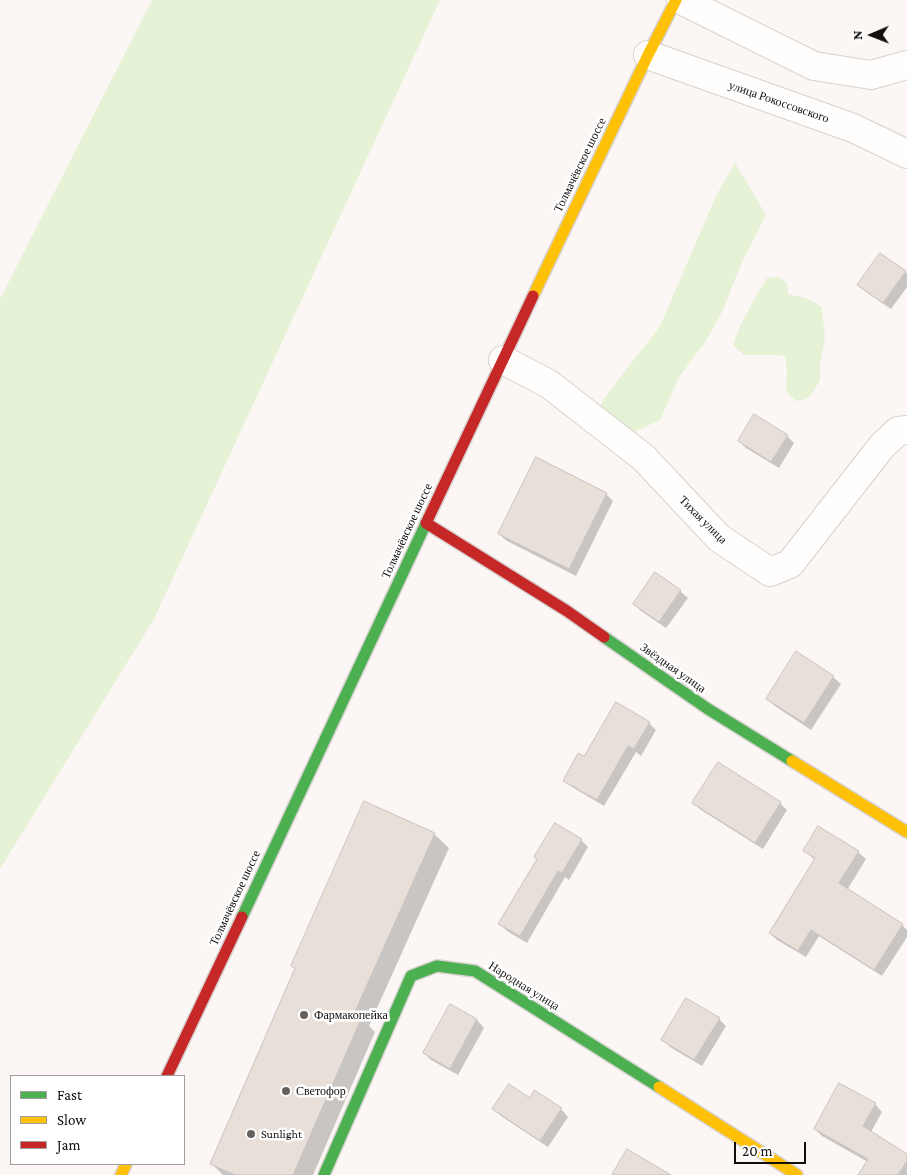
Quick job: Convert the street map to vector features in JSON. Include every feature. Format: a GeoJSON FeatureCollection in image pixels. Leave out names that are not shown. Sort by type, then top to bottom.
{"type":"FeatureCollection","features":[{"type":"Feature","properties":{"kind":"street","name":"Толмачёвское шоссе"},"geometry":{"type":"LineString","coordinates":[[167,1075],[503,360],[676,0]]}},
{"type":"Feature","properties":{"kind":"street"},"geometry":{"type":"LineString","coordinates":[[681,0],[814,66],[871,76],[907,65]]}},
{"type":"Feature","properties":{"kind":"street","name":"улица Рокоссовского"},"geometry":{"type":"LineString","coordinates":[[648,56],[853,128],[907,154]]}},
{"type":"Feature","properties":{"kind":"street","name":"Тихая улица"},"geometry":{"type":"LineString","coordinates":[[503,360],[549,384],[644,458],[719,538],[770,572],[790,564],[882,446],[898,431],[907,430]]}},
{"type":"Feature","properties":{"kind":"street","name":"Звёздная улица"},"geometry":{"type":"LineString","coordinates":[[426,523],[567,611],[708,709],[907,832]]}},
{"type":"Feature","properties":{"kind":"street","name":"Народная улица"},"geometry":{"type":"LineString","coordinates":[[324,1175],[411,976],[437,966],[475,971],[797,1175]]}},
{"type":"Feature","properties":{"kind":"green space"},"geometry":{"type":"Polygon","coordinates":[[[152,0],[440,0],[154,619],[0,869],[0,299],[152,0]]]}},
{"type":"Feature","properties":{"kind":"green space"},"geometry":{"type":"Polygon","coordinates":[[[735,163],[766,215],[742,262],[723,310],[706,341],[679,377],[660,420],[615,441],[595,417],[603,400],[660,326],[716,196],[735,163]]]}},
{"type":"Feature","properties":{"kind":"green space"},"geometry":{"type":"Polygon","coordinates":[[[778,277],[787,283],[788,294],[806,298],[822,307],[825,338],[820,364],[820,380],[806,399],[796,401],[786,391],[787,371],[785,356],[744,355],[733,345],[744,319],[767,278],[778,277]]]}},
{"type":"Feature","properties":{"kind":"building"},"geometry":{"type":"Polygon","coordinates":[[[880,253],[906,271],[883,303],[857,285],[880,253]]]}},
{"type":"Feature","properties":{"kind":"building"},"geometry":{"type":"Polygon","coordinates":[[[754,414],[788,435],[771,462],[738,441],[754,414]]]}},
{"type":"Feature","properties":{"kind":"building"},"geometry":{"type":"Polygon","coordinates":[[[536,457],[607,493],[569,569],[498,534],[536,457]]]}},
{"type":"Feature","properties":{"kind":"building"},"geometry":{"type":"Polygon","coordinates":[[[655,572],[681,590],[659,622],[633,604],[655,572]]]}},
{"type":"Feature","properties":{"kind":"building"},"geometry":{"type":"Polygon","coordinates":[[[796,651],[834,676],[804,723],[766,699],[796,651]]]}},
{"type":"Feature","properties":{"kind":"building"},"geometry":{"type":"Polygon","coordinates":[[[616,702],[650,722],[634,749],[628,746],[597,800],[563,781],[578,753],[584,756],[616,702]]]}},
{"type":"Feature","properties":{"kind":"building"},"geometry":{"type":"Polygon","coordinates":[[[718,762],[781,802],[755,843],[692,803],[718,762]]]}},
{"type":"Feature","properties":{"kind":"building"},"geometry":{"type":"Polygon","coordinates":[[[364,801],[435,833],[354,1014],[362,1017],[293,1175],[235,1175],[210,1164],[295,968],[291,966],[364,801]]]}},
{"type":"Feature","properties":{"kind":"building"},"geometry":{"type":"Polygon","coordinates":[[[555,823],[582,839],[562,873],[558,871],[520,936],[498,924],[537,859],[534,857],[555,823]]]}},
{"type":"Feature","properties":{"kind":"building"},"geometry":{"type":"Polygon","coordinates":[[[818,826],[859,851],[839,883],[903,924],[874,970],[811,930],[798,951],[769,933],[815,858],[803,851],[818,826]]]}},
{"type":"Feature","properties":{"kind":"building"},"geometry":{"type":"Polygon","coordinates":[[[686,998],[720,1018],[694,1060],[661,1040],[686,998]]]}},
{"type":"Feature","properties":{"kind":"building"},"geometry":{"type":"Polygon","coordinates":[[[450,1004],[477,1019],[450,1069],[423,1053],[450,1004]]]}},
{"type":"Feature","properties":{"kind":"building"},"geometry":{"type":"Polygon","coordinates":[[[839,1083],[876,1103],[863,1126],[907,1154],[907,1161],[898,1175],[858,1175],[868,1159],[814,1129],[839,1083]]]}},
{"type":"Feature","properties":{"kind":"building"},"geometry":{"type":"Polygon","coordinates":[[[509,1084],[530,1098],[534,1090],[562,1108],[540,1141],[492,1109],[509,1084]]]}},
{"type":"Feature","properties":{"kind":"building"},"geometry":{"type":"Polygon","coordinates":[[[627,1149],[671,1175],[612,1175],[627,1149]]]}},
{"type":"Feature","properties":{"kind":"traffic: fast"},"geometry":{"type":"LineString","coordinates":[[242,917],[428,519]]}},
{"type":"Feature","properties":{"kind":"traffic: fast"},"geometry":{"type":"LineString","coordinates":[[604,637],[708,709],[792,761]]}},
{"type":"Feature","properties":{"kind":"traffic: fast"},"geometry":{"type":"LineString","coordinates":[[324,1175],[411,976],[437,966],[475,971],[659,1087]]}},
{"type":"Feature","properties":{"kind":"traffic: slow"},"geometry":{"type":"LineString","coordinates":[[533,296],[676,0]]}},
{"type":"Feature","properties":{"kind":"traffic: slow"},"geometry":{"type":"LineString","coordinates":[[792,761],[907,832]]}},
{"type":"Feature","properties":{"kind":"traffic: slow"},"geometry":{"type":"LineString","coordinates":[[659,1087],[797,1175]]}},
{"type":"Feature","properties":{"kind":"traffic: slow"},"geometry":{"type":"LineString","coordinates":[[121,1175],[126,1165]]}},
{"type":"Feature","properties":{"kind":"traffic: jam"},"geometry":{"type":"LineString","coordinates":[[428,519],[533,296]]}},
{"type":"Feature","properties":{"kind":"traffic: jam"},"geometry":{"type":"LineString","coordinates":[[426,523],[567,611],[604,637]]}},
{"type":"Feature","properties":{"kind":"traffic: jam"},"geometry":{"type":"LineString","coordinates":[[167,1075],[242,917]]}},
{"type":"Feature","properties":{"kind":"place","name":"Фармакопейка"},"geometry":{"type":"Point","coordinates":[304,1015]}},
{"type":"Feature","properties":{"kind":"place","name":"Светофор"},"geometry":{"type":"Point","coordinates":[286,1091]}},
{"type":"Feature","properties":{"kind":"place","name":"Sunlight"},"geometry":{"type":"Point","coordinates":[251,1134]}}]}
